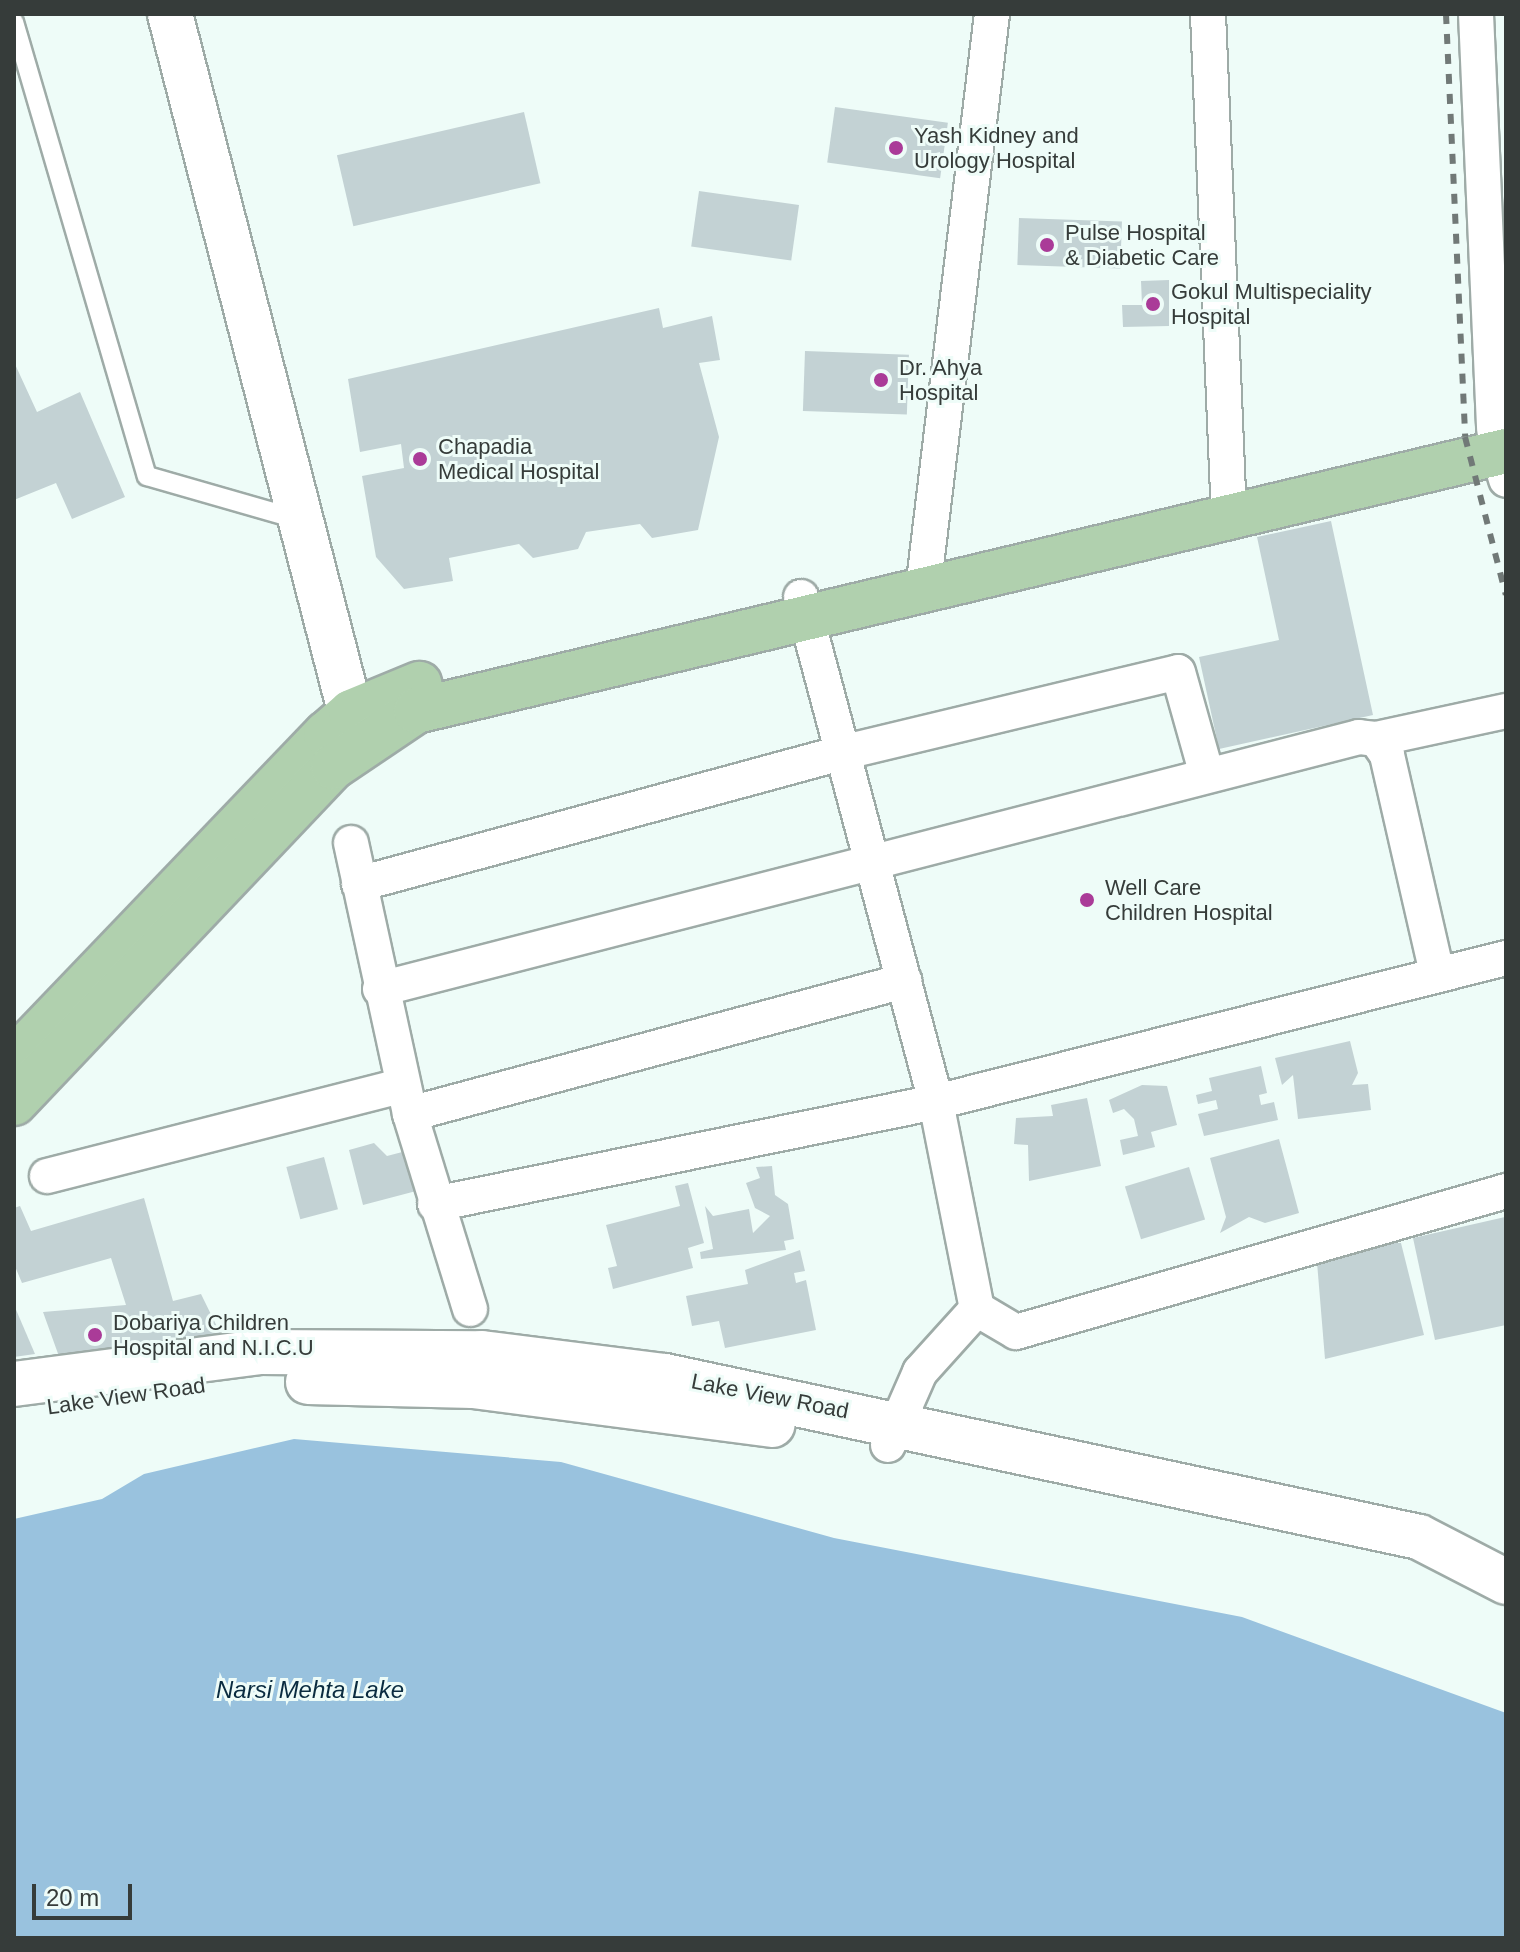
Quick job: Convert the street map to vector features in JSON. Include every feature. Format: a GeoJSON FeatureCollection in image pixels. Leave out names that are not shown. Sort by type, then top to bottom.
{"type":"FeatureCollection","features":[{"type":"Feature","properties":{"kind":"main road"},"geometry":{"type":"LineString","coordinates":[[170,14],[355,729]]}},
{"type":"Feature","properties":{"kind":"main road"},"geometry":{"type":"LineString","coordinates":[[14,1059],[355,729],[423,682],[804,607],[1502,448]]}},
{"type":"Feature","properties":{"kind":"main road"},"geometry":{"type":"LineString","coordinates":[[14,1103],[355,729]]}},
{"type":"Feature","properties":{"kind":"main road","name":"Lake View Road"},"geometry":{"type":"LineString","coordinates":[[14,1384],[259,1352],[482,1370],[892,1433],[1419,1537],[1506,1582]]}},
{"type":"Feature","properties":{"kind":"main road","name":"Lake View Road"},"geometry":{"type":"LineString","coordinates":[[14,1411],[208,1384],[482,1370]]}},
{"type":"Feature","properties":{"kind":"main road","name":"Lake View Road"},"geometry":{"type":"LineString","coordinates":[[892,1433],[1416,1565],[1506,1607]]}},
{"type":"Feature","properties":{"kind":"street"},"geometry":{"type":"LineString","coordinates":[[924,580],[992,14]]}},
{"type":"Feature","properties":{"kind":"street"},"geometry":{"type":"LineString","coordinates":[[1208,14],[1229,508]]}},
{"type":"Feature","properties":{"kind":"street"},"geometry":{"type":"LineString","coordinates":[[1476,14],[1502,448]]}},
{"type":"Feature","properties":{"kind":"street"},"geometry":{"type":"LineString","coordinates":[[804,607],[936,1102],[977,1309],[1016,1332],[1506,1191]]}},
{"type":"Feature","properties":{"kind":"street"},"geometry":{"type":"LineString","coordinates":[[359,884],[845,752],[1178,672],[1207,775]]}},
{"type":"Feature","properties":{"kind":"street"},"geometry":{"type":"LineString","coordinates":[[380,989],[1207,775],[1506,711]]}},
{"type":"Feature","properties":{"kind":"street"},"geometry":{"type":"LineString","coordinates":[[1376,739],[1387,755],[1437,974]]}},
{"type":"Feature","properties":{"kind":"street"},"geometry":{"type":"LineString","coordinates":[[351,843],[406,1100],[435,1204],[470,1309]]}},
{"type":"Feature","properties":{"kind":"street"},"geometry":{"type":"LineString","coordinates":[[435,1204],[936,1102],[1506,958]]}},
{"type":"Feature","properties":{"kind":"street"},"geometry":{"type":"LineString","coordinates":[[47,1176],[406,1100],[904,981]]}},
{"type":"Feature","properties":{"kind":"street"},"geometry":{"type":"LineString","coordinates":[[892,1433],[920,1372],[977,1309]]}},
{"type":"Feature","properties":{"kind":"lane"},"geometry":{"type":"LineString","coordinates":[[25,14],[14,20],[147,476],[302,521]]}},
{"type":"Feature","properties":{"kind":"water","name":"Narsi Mehta Lake"},"geometry":{"type":"Polygon","coordinates":[[[294,1439],[561,1462],[834,1538],[1242,1617],[1506,1713],[1506,1938],[14,1938],[14,1519],[102,1499],[144,1474],[294,1439]]]}},
{"type":"Feature","properties":{"kind":"building"},"geometry":{"type":"Polygon","coordinates":[[[835,107],[948,123],[940,178],[827,162],[835,107]]]}},
{"type":"Feature","properties":{"kind":"building"},"geometry":{"type":"Polygon","coordinates":[[[524,112],[540,183],[353,226],[337,155],[524,112]]]}},
{"type":"Feature","properties":{"kind":"building"},"geometry":{"type":"Polygon","coordinates":[[[699,191],[799,205],[791,261],[691,246],[699,191]]]}},
{"type":"Feature","properties":{"kind":"building"},"geometry":{"type":"Polygon","coordinates":[[[1019,218],[1122,222],[1120,269],[1017,265],[1019,218]]]}},
{"type":"Feature","properties":{"kind":"building"},"geometry":{"type":"Polygon","coordinates":[[[1169,280],[1169,326],[1123,327],[1122,305],[1142,305],[1141,281],[1169,280]]]}},
{"type":"Feature","properties":{"kind":"building"},"geometry":{"type":"Polygon","coordinates":[[[659,308],[663,328],[712,316],[720,360],[699,363],[719,437],[698,530],[652,538],[640,524],[586,532],[578,549],[533,558],[519,544],[449,558],[453,581],[404,589],[376,557],[362,476],[404,468],[401,444],[360,452],[348,379],[659,308]]]}},
{"type":"Feature","properties":{"kind":"building"},"geometry":{"type":"Polygon","coordinates":[[[805,351],[909,355],[907,415],[803,411],[805,351]]]}},
{"type":"Feature","properties":{"kind":"building"},"geometry":{"type":"Polygon","coordinates":[[[14,362],[37,412],[80,392],[125,497],[72,519],[56,483],[14,500],[14,362]]]}},
{"type":"Feature","properties":{"kind":"building"},"geometry":{"type":"Polygon","coordinates":[[[1331,521],[1373,715],[1219,749],[1199,657],[1279,640],[1257,537],[1331,521]]]}},
{"type":"Feature","properties":{"kind":"building"},"geometry":{"type":"Polygon","coordinates":[[[1350,1041],[1358,1073],[1352,1085],[1368,1084],[1371,1110],[1298,1119],[1293,1075],[1282,1085],[1275,1058],[1350,1041]]]}},
{"type":"Feature","properties":{"kind":"building"},"geometry":{"type":"Polygon","coordinates":[[[1261,1066],[1267,1093],[1259,1095],[1261,1105],[1274,1102],[1278,1120],[1204,1136],[1198,1114],[1218,1109],[1216,1100],[1198,1104],[1196,1095],[1212,1091],[1209,1078],[1261,1066]]]}},
{"type":"Feature","properties":{"kind":"building"},"geometry":{"type":"Polygon","coordinates":[[[1142,1085],[1167,1086],[1177,1125],[1151,1132],[1155,1147],[1123,1155],[1120,1140],[1138,1136],[1134,1119],[1124,1109],[1113,1113],[1109,1100],[1142,1085]]]}},
{"type":"Feature","properties":{"kind":"building"},"geometry":{"type":"Polygon","coordinates":[[[1087,1098],[1101,1166],[1029,1181],[1028,1145],[1014,1144],[1016,1118],[1053,1116],[1051,1105],[1087,1098]]]}},
{"type":"Feature","properties":{"kind":"building"},"geometry":{"type":"Polygon","coordinates":[[[1279,1139],[1299,1213],[1265,1223],[1249,1217],[1220,1233],[1226,1217],[1210,1158],[1279,1139]]]}},
{"type":"Feature","properties":{"kind":"building"},"geometry":{"type":"Polygon","coordinates":[[[374,1143],[387,1156],[410,1150],[420,1190],[363,1205],[349,1150],[374,1143]]]}},
{"type":"Feature","properties":{"kind":"building"},"geometry":{"type":"Polygon","coordinates":[[[324,1157],[338,1209],[300,1219],[286,1167],[324,1157]]]}},
{"type":"Feature","properties":{"kind":"building"},"geometry":{"type":"Polygon","coordinates":[[[772,1166],[775,1195],[788,1204],[794,1239],[784,1241],[786,1250],[701,1259],[700,1252],[713,1249],[705,1206],[713,1216],[749,1209],[753,1233],[770,1216],[755,1208],[746,1183],[760,1178],[756,1167],[772,1166]]]}},
{"type":"Feature","properties":{"kind":"building"},"geometry":{"type":"Polygon","coordinates":[[[1189,1167],[1205,1220],[1141,1239],[1125,1187],[1189,1167]]]}},
{"type":"Feature","properties":{"kind":"building"},"geometry":{"type":"Polygon","coordinates":[[[688,1183],[704,1243],[688,1248],[693,1268],[613,1289],[608,1268],[617,1266],[606,1225],[680,1206],[675,1186],[688,1183]]]}},
{"type":"Feature","properties":{"kind":"building"},"geometry":{"type":"Polygon","coordinates":[[[144,1198],[173,1301],[201,1294],[227,1347],[61,1362],[43,1312],[126,1305],[111,1258],[22,1283],[14,1264],[14,1208],[20,1206],[31,1231],[144,1198]]]}},
{"type":"Feature","properties":{"kind":"building"},"geometry":{"type":"Polygon","coordinates":[[[1505,1217],[1506,1325],[1435,1340],[1413,1238],[1505,1217]]]}},
{"type":"Feature","properties":{"kind":"building"},"geometry":{"type":"Polygon","coordinates":[[[1401,1243],[1424,1335],[1325,1359],[1316,1250],[1401,1243]]]}},
{"type":"Feature","properties":{"kind":"building"},"geometry":{"type":"Polygon","coordinates":[[[800,1250],[805,1271],[794,1273],[796,1283],[806,1280],[816,1330],[725,1348],[719,1321],[692,1326],[686,1296],[748,1284],[745,1270],[800,1250]]]}},
{"type":"Feature","properties":{"kind":"building"},"geometry":{"type":"Polygon","coordinates":[[[14,1305],[35,1354],[14,1357],[14,1305]]]}},
{"type":"Feature","properties":{"kind":"railway"},"geometry":{"type":"LineString","coordinates":[[1446,14],[1465,437],[1506,595]]}},
{"type":"Feature","properties":{"kind":"place","name":"Yash Kidney and Urology Hospital"},"geometry":{"type":"Point","coordinates":[896,148]}},
{"type":"Feature","properties":{"kind":"place","name":"Pulse Hospital & Diabetic Care"},"geometry":{"type":"Point","coordinates":[1047,245]}},
{"type":"Feature","properties":{"kind":"place","name":"Gokul Multispeciality Hospital"},"geometry":{"type":"Point","coordinates":[1153,304]}},
{"type":"Feature","properties":{"kind":"place","name":"Dr. Ahya Hospital"},"geometry":{"type":"Point","coordinates":[881,380]}},
{"type":"Feature","properties":{"kind":"place","name":"Chapadia Medical Hospital"},"geometry":{"type":"Point","coordinates":[420,459]}},
{"type":"Feature","properties":{"kind":"place","name":"Well Care Children Hospital"},"geometry":{"type":"Point","coordinates":[1087,900]}},
{"type":"Feature","properties":{"kind":"place","name":"Dobariya Children Hospital and N.I.C.U"},"geometry":{"type":"Point","coordinates":[95,1335]}}]}
